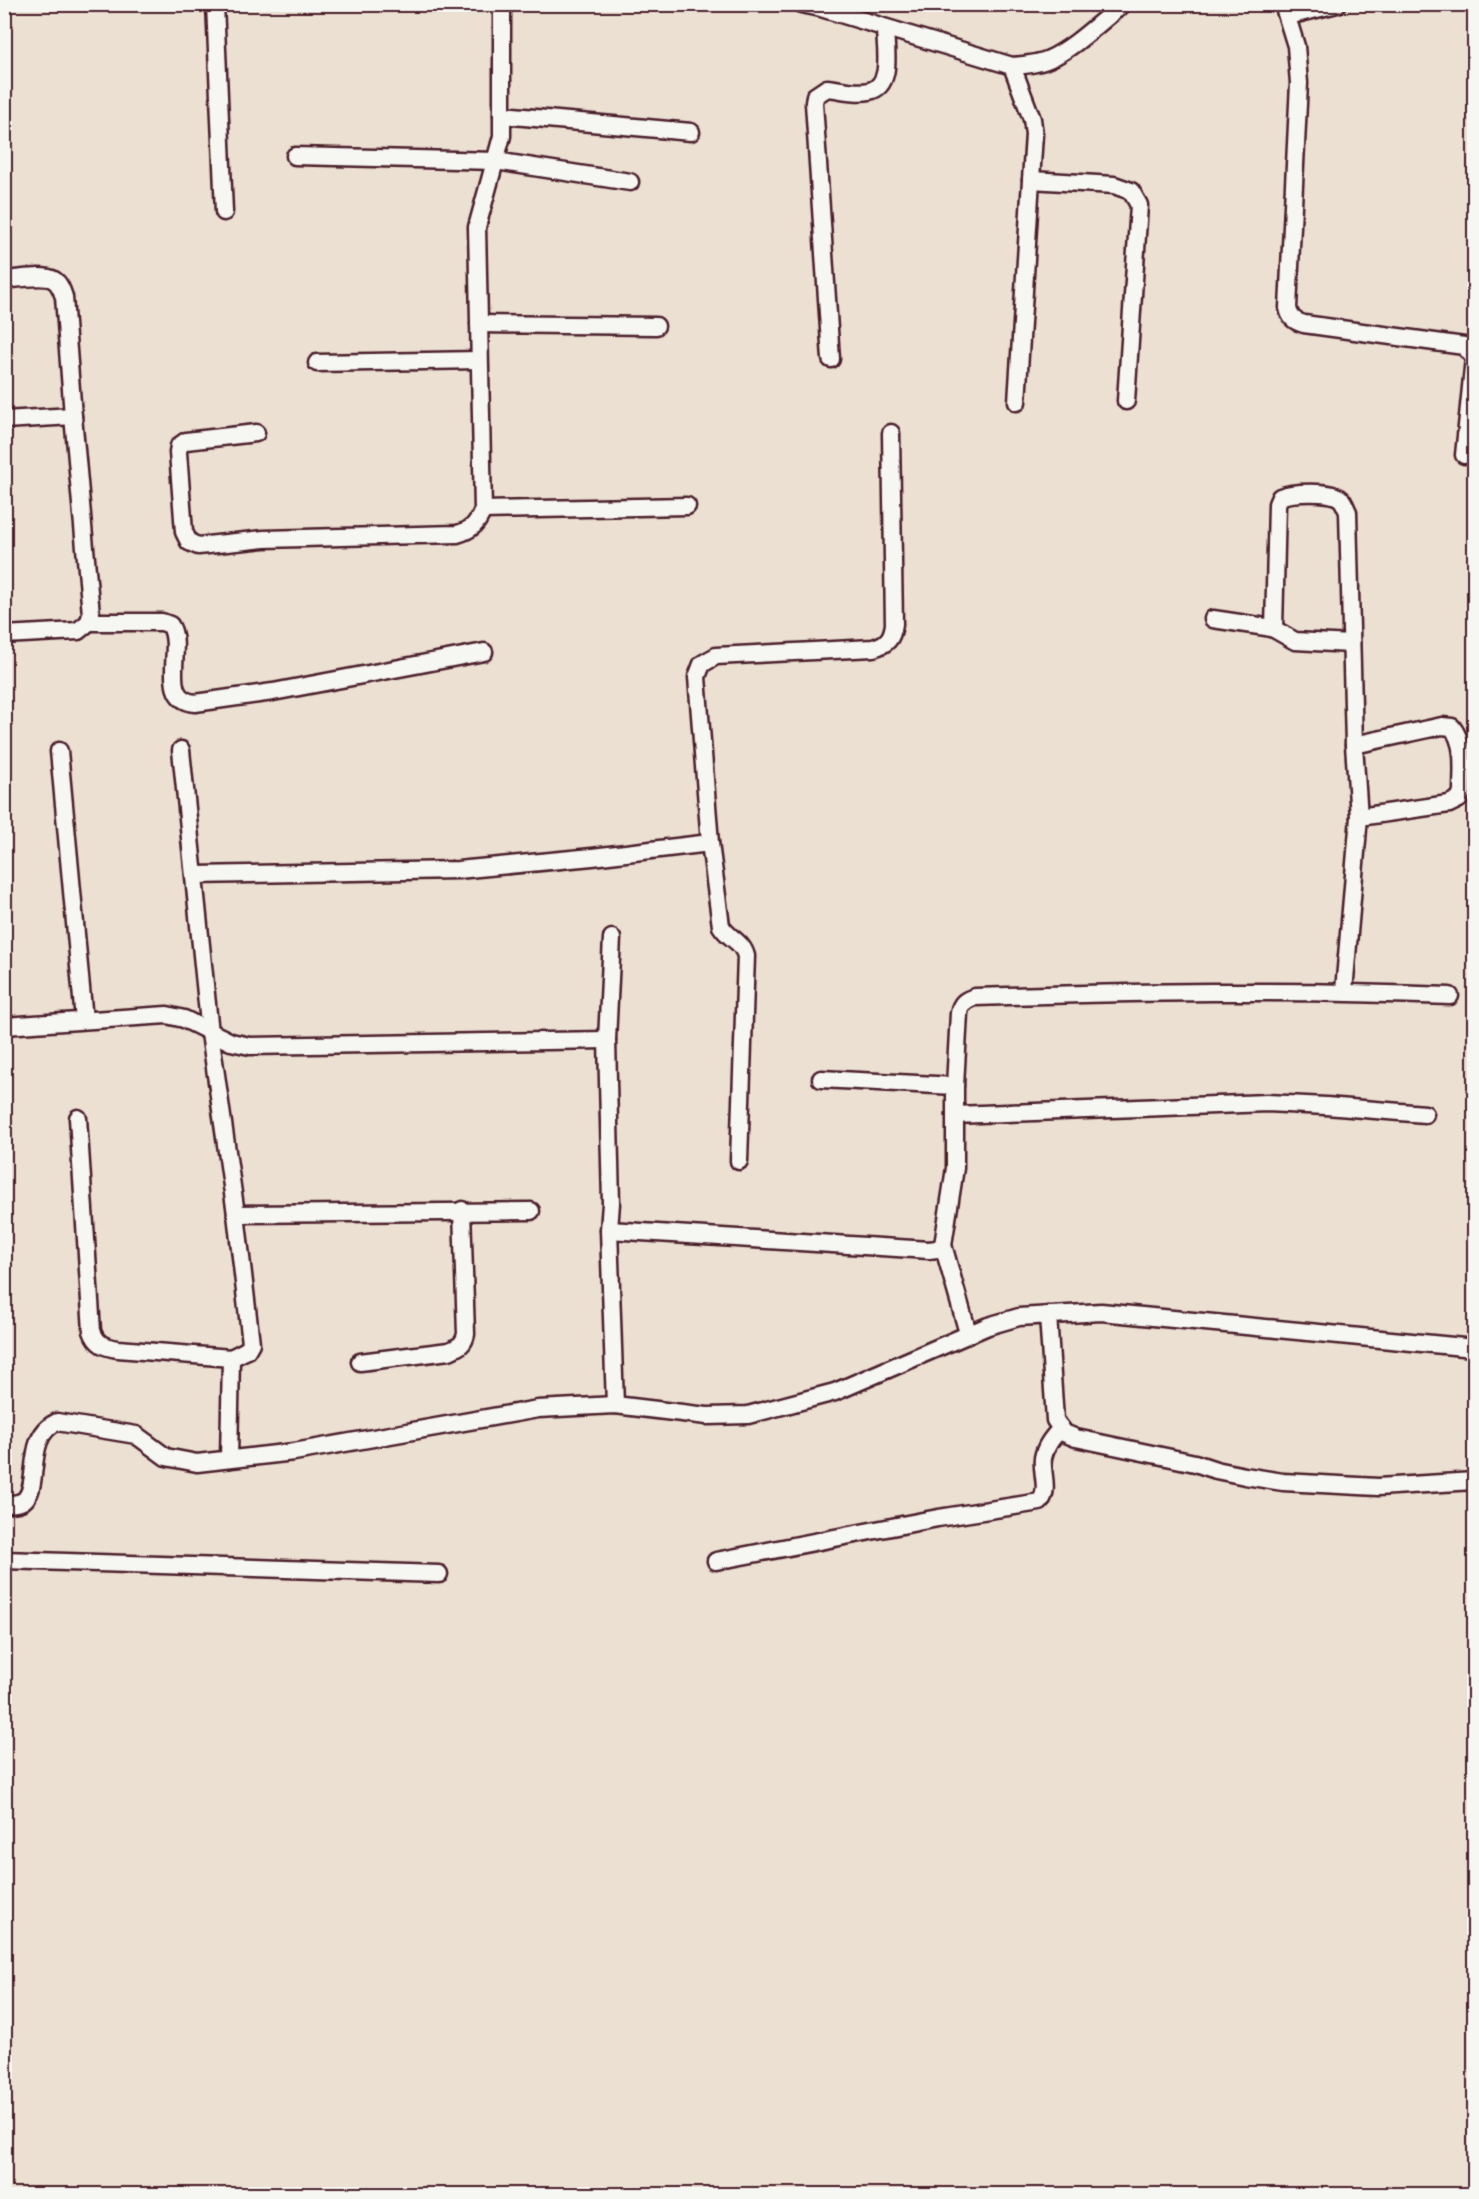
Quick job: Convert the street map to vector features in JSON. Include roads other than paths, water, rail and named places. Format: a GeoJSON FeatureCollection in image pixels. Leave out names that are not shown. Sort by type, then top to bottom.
{"type":"FeatureCollection","features":[{"type":"Feature","properties":{"kind":"street"},"geometry":{"type":"LineString","coordinates":[[215,4],[224,212]]}},
{"type":"Feature","properties":{"kind":"street"},"geometry":{"type":"LineString","coordinates":[[256,433],[186,441],[179,446],[177,452],[184,532],[189,542],[198,546],[208,546],[264,539],[457,534],[465,532],[478,523],[483,510],[477,227],[502,136],[502,4]]}},
{"type":"Feature","properties":{"kind":"street"},"geometry":{"type":"LineString","coordinates":[[801,4],[822,6],[885,28],[1012,66],[1031,64],[1050,58],[1123,4]]}},
{"type":"Feature","properties":{"kind":"street"},"geometry":{"type":"LineString","coordinates":[[1337,4],[1286,10],[1296,46],[1299,83],[1288,308],[1290,316],[1304,324],[1464,346],[1474,358],[1464,455]]}},
{"type":"Feature","properties":{"kind":"street"},"geometry":{"type":"LineString","coordinates":[[831,359],[815,96],[827,88],[868,92],[883,83],[885,28]]}},
{"type":"Feature","properties":{"kind":"street"},"geometry":{"type":"LineString","coordinates":[[1012,66],[1032,119],[1034,134],[1017,402]]}},
{"type":"Feature","properties":{"kind":"street"},"geometry":{"type":"LineString","coordinates":[[502,115],[691,132]]}},
{"type":"Feature","properties":{"kind":"street"},"geometry":{"type":"LineString","coordinates":[[295,156],[496,161],[630,182]]}},
{"type":"Feature","properties":{"kind":"street"},"geometry":{"type":"LineString","coordinates":[[1030,180],[1114,184],[1131,191],[1138,205],[1126,401]]}},
{"type":"Feature","properties":{"kind":"street"},"geometry":{"type":"LineString","coordinates":[[4,280],[44,277],[54,280],[60,286],[64,297],[91,614],[88,622],[78,631],[4,635]]}},
{"type":"Feature","properties":{"kind":"street"},"geometry":{"type":"LineString","coordinates":[[479,324],[656,326]]}},
{"type":"Feature","properties":{"kind":"street"},"geometry":{"type":"LineString","coordinates":[[317,363],[479,360]]}},
{"type":"Feature","properties":{"kind":"street"},"geometry":{"type":"LineString","coordinates":[[4,420],[73,416]]}},
{"type":"Feature","properties":{"kind":"street"},"geometry":{"type":"LineString","coordinates":[[739,1161],[746,956],[742,945],[729,936],[721,926],[710,843],[697,677],[702,664],[716,656],[873,648],[885,645],[892,637],[894,624],[891,433]]}},
{"type":"Feature","properties":{"kind":"street"},"geometry":{"type":"LineString","coordinates":[[1274,629],[1277,504],[1280,497],[1297,492],[1333,495],[1341,499],[1348,512],[1354,745],[1359,817],[1344,991]]}},
{"type":"Feature","properties":{"kind":"street"},"geometry":{"type":"LineString","coordinates":[[483,510],[687,506]]}},
{"type":"Feature","properties":{"kind":"street"},"geometry":{"type":"LineString","coordinates":[[1214,620],[1274,629],[1295,641],[1351,644]]}},
{"type":"Feature","properties":{"kind":"street"},"geometry":{"type":"LineString","coordinates":[[88,622],[162,622],[170,625],[174,635],[176,692],[184,700],[195,703],[273,692],[484,652]]}},
{"type":"Feature","properties":{"kind":"street"},"geometry":{"type":"LineString","coordinates":[[1354,745],[1442,726],[1452,727],[1462,746],[1468,794],[1449,804],[1359,817]]}},
{"type":"Feature","properties":{"kind":"street"},"geometry":{"type":"LineString","coordinates":[[78,1118],[92,1331],[98,1343],[118,1349],[231,1358],[247,1350],[251,1343],[236,1214],[210,1032],[181,750]]}},
{"type":"Feature","properties":{"kind":"street"},"geometry":{"type":"LineString","coordinates":[[59,751],[84,1020]]}},
{"type":"Feature","properties":{"kind":"street"},"geometry":{"type":"LineString","coordinates":[[195,875],[458,870],[710,843]]}},
{"type":"Feature","properties":{"kind":"street"},"geometry":{"type":"LineString","coordinates":[[612,938],[607,1040],[611,1203],[609,1230],[615,1405]]}},
{"type":"Feature","properties":{"kind":"street"},"geometry":{"type":"LineString","coordinates":[[968,1333],[943,1245],[955,1168],[955,1086],[959,1013],[961,1004],[966,1000],[975,997],[1158,992],[1344,991],[1450,996]]}},
{"type":"Feature","properties":{"kind":"street"},"geometry":{"type":"LineString","coordinates":[[4,1026],[167,1015],[184,1019],[231,1042],[250,1046],[607,1040]]}},
{"type":"Feature","properties":{"kind":"street"},"geometry":{"type":"LineString","coordinates":[[821,1079],[955,1086]]}},
{"type":"Feature","properties":{"kind":"street"},"geometry":{"type":"LineString","coordinates":[[956,1115],[1267,1103],[1425,1114]]}},
{"type":"Feature","properties":{"kind":"street"},"geometry":{"type":"LineString","coordinates":[[360,1362],[449,1351],[461,1346],[465,1340],[462,1210]]}},
{"type":"Feature","properties":{"kind":"street"},"geometry":{"type":"LineString","coordinates":[[236,1214],[531,1211]]}},
{"type":"Feature","properties":{"kind":"street"},"geometry":{"type":"LineString","coordinates":[[609,1230],[929,1250],[943,1245]]}},
{"type":"Feature","properties":{"kind":"street"},"geometry":{"type":"LineString","coordinates":[[4,1504],[20,1503],[28,1496],[39,1440],[43,1431],[57,1422],[136,1435],[160,1454],[197,1463],[294,1452],[538,1409],[615,1405],[707,1416],[748,1416],[835,1392],[968,1333],[1020,1317],[1101,1312],[1474,1348]]}},
{"type":"Feature","properties":{"kind":"street"},"geometry":{"type":"LineString","coordinates":[[1048,1315],[1055,1420],[1064,1433],[1076,1438],[1195,1462],[1245,1476],[1283,1482],[1378,1487],[1474,1481]]}},
{"type":"Feature","properties":{"kind":"street"},"geometry":{"type":"LineString","coordinates":[[229,1459],[231,1358]]}},
{"type":"Feature","properties":{"kind":"street"},"geometry":{"type":"LineString","coordinates":[[716,1561],[938,1518],[1040,1502],[1045,1496],[1043,1456],[1050,1441],[1060,1428]]}},
{"type":"Feature","properties":{"kind":"street"},"geometry":{"type":"LineString","coordinates":[[4,1560],[439,1574]]}}]}
